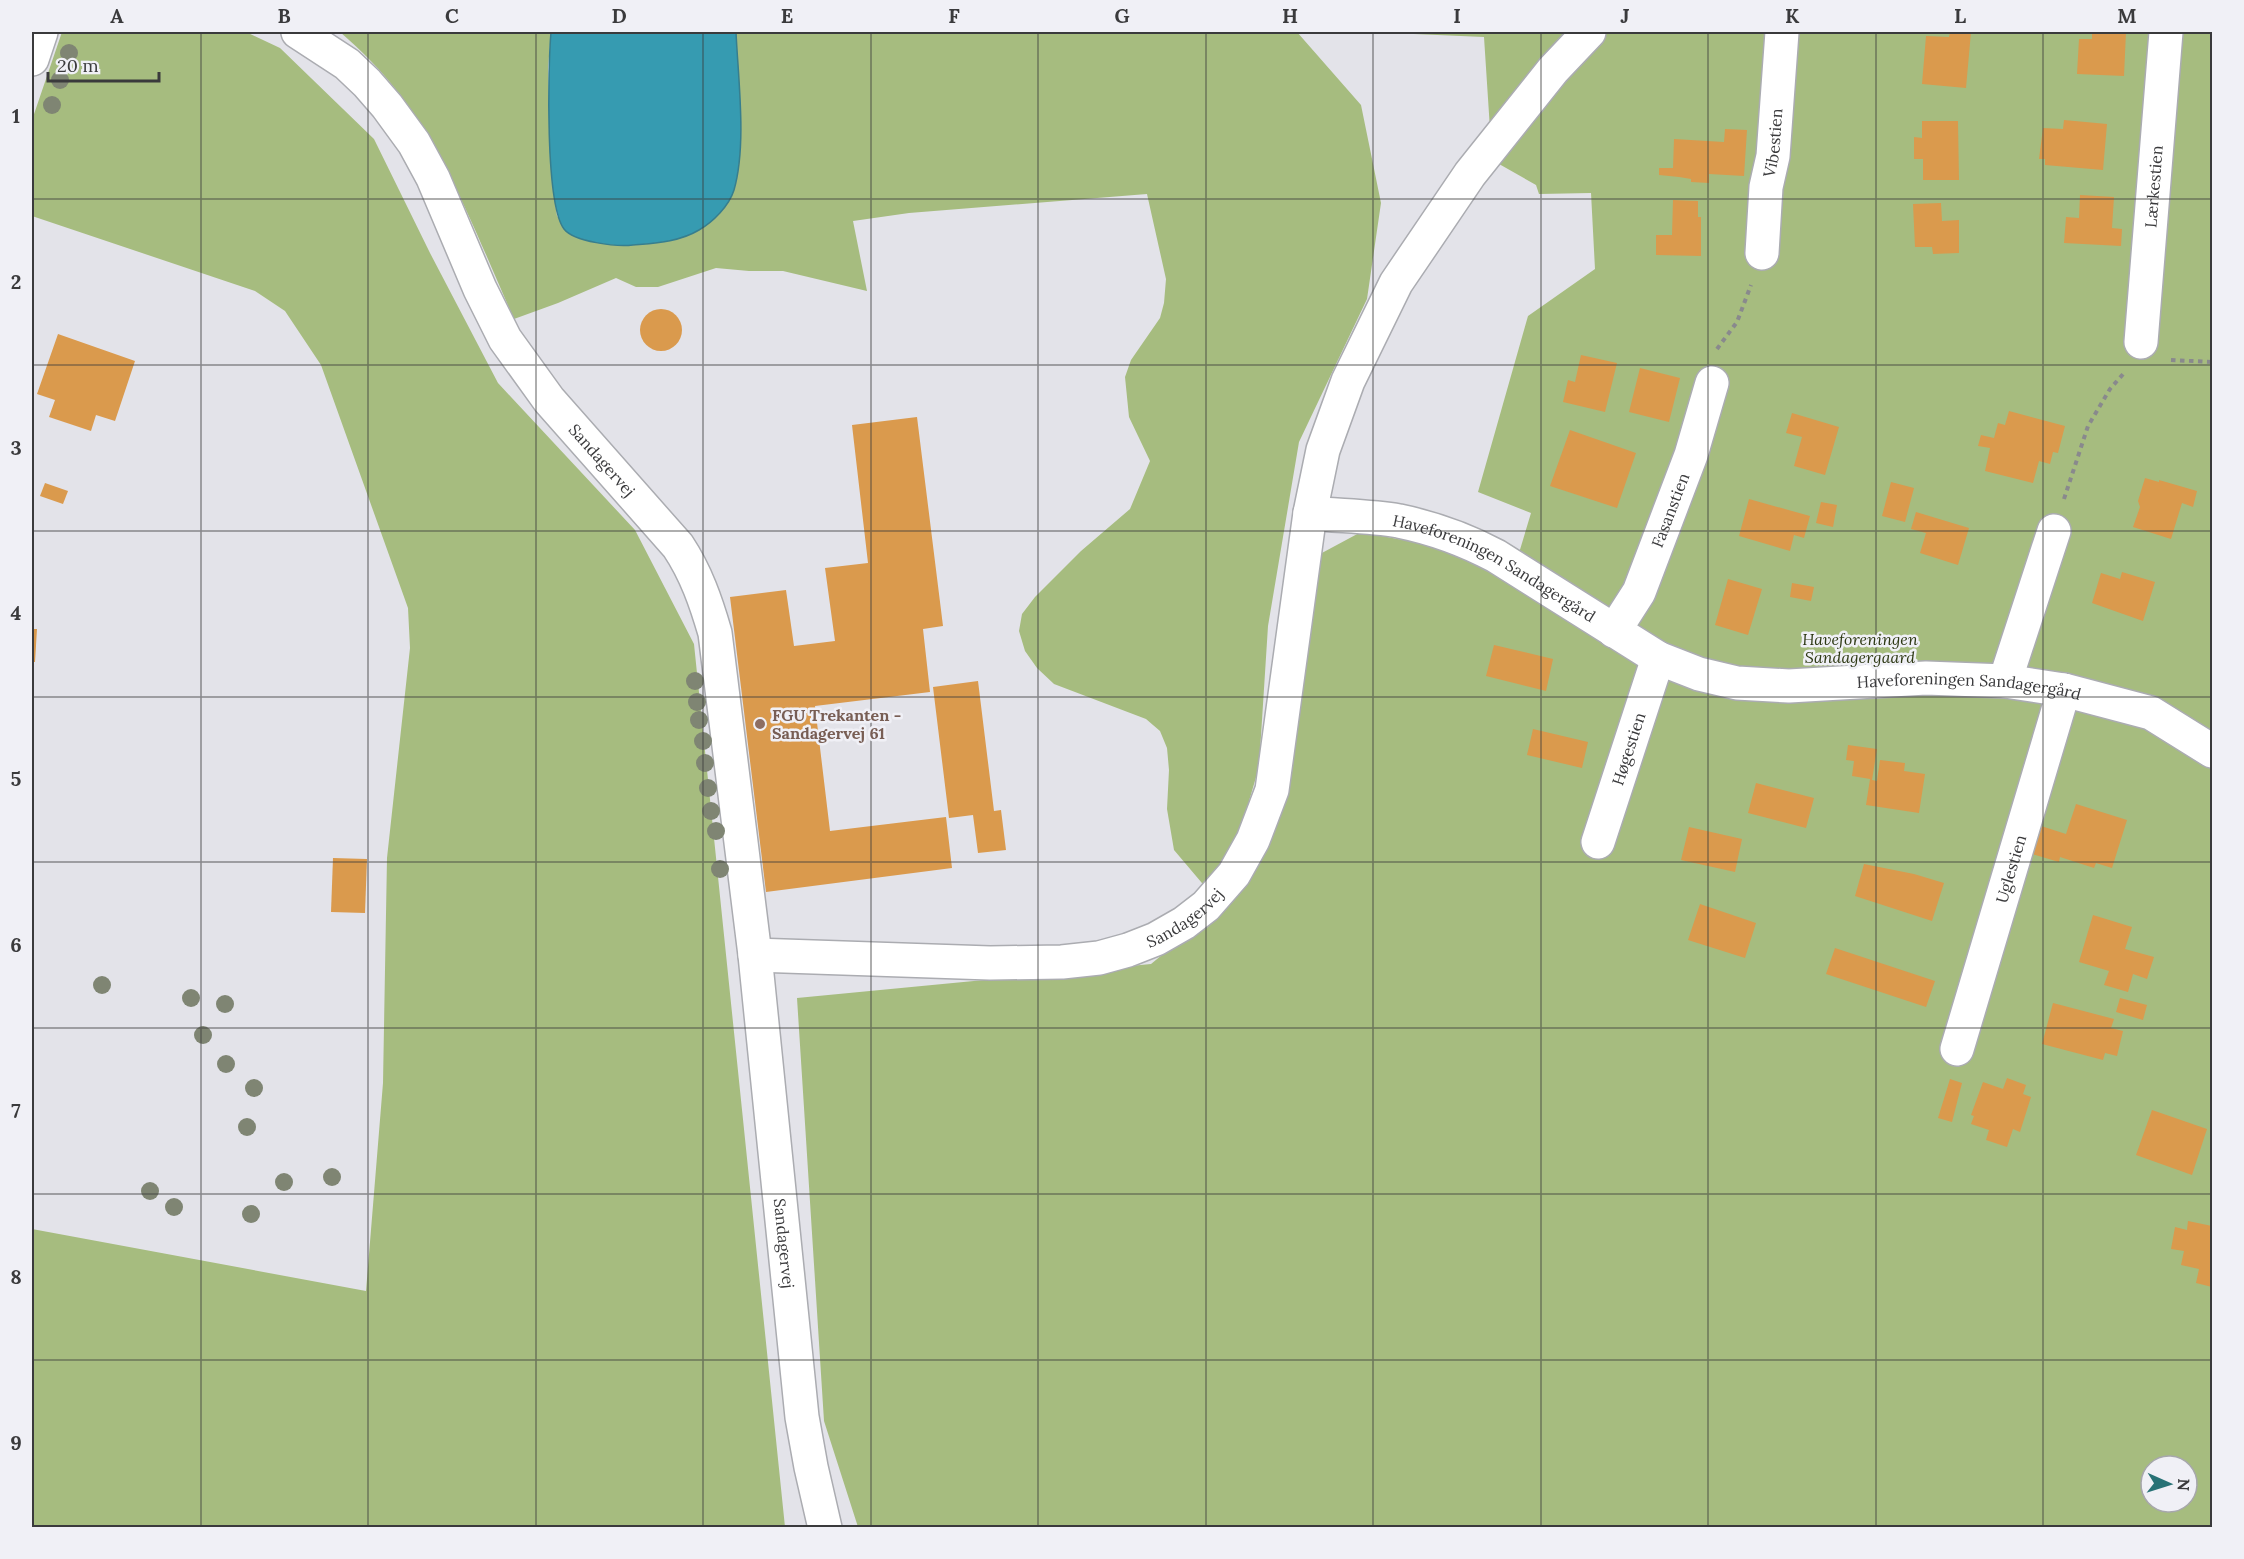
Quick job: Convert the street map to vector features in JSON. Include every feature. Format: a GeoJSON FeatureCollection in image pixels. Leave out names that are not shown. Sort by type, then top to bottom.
{"type":"FeatureCollection","features":[{"type":"Feature","properties":{"kind":"street"},"geometry":{"type":"LineString","coordinates":[[32,59],[41,32]]}},
{"type":"Feature","properties":{"kind":"street","name":"Sandagervej"},"geometry":{"type":"LineString","coordinates":[[298,32],[346,64],[367,83],[414,143],[433,178],[480,289],[505,339],[549,400],[666,531],[691,565],[706,602],[715,633],[755,955],[802,1417],[825,1527]]}},
{"type":"Feature","properties":{"kind":"street"},"geometry":{"type":"LineString","coordinates":[[1310,513],[1323,450],[1348,381],[1396,283],[1470,174],[1553,70],[1589,32]]}},
{"type":"Feature","properties":{"kind":"street","name":"Vibestien"},"geometry":{"type":"LineString","coordinates":[[1762,253],[1766,187],[1773,156],[1782,32]]}},
{"type":"Feature","properties":{"kind":"street","name":"Lærkestien"},"geometry":{"type":"LineString","coordinates":[[2140,342],[2166,32]]}},
{"type":"Feature","properties":{"kind":"street","name":"Fasanstien"},"geometry":{"type":"LineString","coordinates":[[1614,631],[1639,592],[1691,455],[1712,383]]}},
{"type":"Feature","properties":{"kind":"street","name":"Sandagervej"},"geometry":{"type":"LineString","coordinates":[[755,955],[990,963],[1062,962],[1099,958],[1156,939],[1184,923],[1206,906],[1234,874],[1253,840],[1272,790],[1310,513]]}},
{"type":"Feature","properties":{"kind":"street","name":"Haveforeningen Sandagergård"},"geometry":{"type":"LineString","coordinates":[[1310,513],[1398,521],[1431,529],[1473,544],[1496,555],[1658,658],[1698,674],[1737,683],[1789,686],[1926,678],[2005,681],[2064,690],[2151,713],[2212,751]]}},
{"type":"Feature","properties":{"kind":"street"},"geometry":{"type":"LineString","coordinates":[[2005,681],[2054,531]]}},
{"type":"Feature","properties":{"kind":"street","name":"Høgestien"},"geometry":{"type":"LineString","coordinates":[[1598,842],[1658,658]]}},
{"type":"Feature","properties":{"kind":"street","name":"Uglestien"},"geometry":{"type":"LineString","coordinates":[[1957,1049],[2064,690]]}},
{"type":"Feature","properties":{"kind":"path"},"geometry":{"type":"LineString","coordinates":[[1712,383],[1713,362],[1718,348],[1737,322],[1762,253]]}},
{"type":"Feature","properties":{"kind":"path"},"geometry":{"type":"LineString","coordinates":[[2054,531],[2088,426],[2110,389],[2135,359],[2140,342]]}},
{"type":"Feature","properties":{"kind":"green space"},"geometry":{"type":"Polygon","coordinates":[[[62,32],[246,32],[280,48],[374,139],[498,383],[635,530],[694,644],[785,1527],[32,1527],[32,1229],[366,1291],[383,1083],[387,858],[410,648],[408,608],[321,365],[285,311],[255,291],[32,216],[32,120],[62,32]]]}},
{"type":"Feature","properties":{"kind":"green space"},"geometry":{"type":"Polygon","coordinates":[[[340,32],[551,32],[548,68],[549,107],[553,189],[557,216],[581,239],[626,246],[674,240],[701,229],[725,206],[733,192],[738,171],[740,137],[736,32],[1297,32],[1361,105],[1381,203],[1367,299],[1299,442],[1268,626],[1259,767],[1233,856],[1207,889],[1174,850],[1167,809],[1169,770],[1167,748],[1160,731],[1146,719],[1054,684],[1037,668],[1025,651],[1019,631],[1022,614],[1035,597],[1081,551],[1130,509],[1150,461],[1129,417],[1125,377],[1131,360],[1160,318],[1164,303],[1166,279],[1147,194],[909,213],[853,221],[867,291],[783,271],[716,268],[658,287],[636,287],[616,278],[514,319],[463,203],[418,120],[372,62],[340,32]]]}},
{"type":"Feature","properties":{"kind":"green space","name":"Haveforeningen Sandagergaard"},"geometry":{"type":"Polygon","coordinates":[[[1367,32],[2212,32],[2212,1527],[858,1527],[824,1421],[797,998],[1151,964],[1240,891],[1275,831],[1320,554],[1361,532],[1440,547],[1510,583],[1531,513],[1478,492],[1528,316],[1595,269],[1591,193],[1539,194],[1536,185],[1492,160],[1484,37],[1367,32]]]}},
{"type":"Feature","properties":{"kind":"water"},"geometry":{"type":"Polygon","coordinates":[[[551,32],[736,32],[741,111],[738,172],[734,190],[728,202],[710,223],[691,234],[675,239],[658,243],[626,245],[586,240],[569,234],[564,229],[558,215],[551,165],[549,74],[551,32]]]}},
{"type":"Feature","properties":{"kind":"building"},"geometry":{"type":"Polygon","coordinates":[[[1950,32],[1971,32],[1966,88],[1922,84],[1926,36],[1949,37],[1950,32]]]}},
{"type":"Feature","properties":{"kind":"building"},"geometry":{"type":"Polygon","coordinates":[[[2092,32],[2126,32],[2124,76],[2077,74],[2079,39],[2092,39],[2092,32]]]}},
{"type":"Feature","properties":{"kind":"building"},"geometry":{"type":"Polygon","coordinates":[[[2064,120],[2107,124],[2103,170],[2045,165],[2045,159],[2039,159],[2043,128],[2063,129],[2064,120]]]}},
{"type":"Feature","properties":{"kind":"building"},"geometry":{"type":"Polygon","coordinates":[[[1922,121],[1958,121],[1959,180],[1923,180],[1923,159],[1914,159],[1914,137],[1922,138],[1922,121]]]}},
{"type":"Feature","properties":{"kind":"building"},"geometry":{"type":"Polygon","coordinates":[[[1725,129],[1747,130],[1744,176],[1709,174],[1709,183],[1691,182],[1691,179],[1659,175],[1659,168],[1673,168],[1674,139],[1724,142],[1725,129]]]}},
{"type":"Feature","properties":{"kind":"building"},"geometry":{"type":"Polygon","coordinates":[[[2080,195],[2114,197],[2112,228],[2122,229],[2121,246],[2064,243],[2066,217],[2079,218],[2080,195]]]}},
{"type":"Feature","properties":{"kind":"building"},"geometry":{"type":"Polygon","coordinates":[[[1673,200],[1698,201],[1698,217],[1701,217],[1701,256],[1656,255],[1656,235],[1672,235],[1673,200]]]}},
{"type":"Feature","properties":{"kind":"building"},"geometry":{"type":"Polygon","coordinates":[[[1941,203],[1942,221],[1959,220],[1959,253],[1933,254],[1932,247],[1915,247],[1913,204],[1941,203]]]}},
{"type":"Feature","properties":{"kind":"building"},"geometry":{"type":"Polygon","coordinates":[[[661,309],[669,310],[676,315],[681,322],[681,338],[676,345],[669,350],[661,351],[653,350],[646,345],[641,338],[640,330],[641,322],[646,315],[653,310],[661,309]]]}},
{"type":"Feature","properties":{"kind":"building"},"geometry":{"type":"Polygon","coordinates":[[[58,334],[135,361],[115,421],[96,415],[91,431],[49,417],[55,400],[37,394],[58,334]]]}},
{"type":"Feature","properties":{"kind":"building"},"geometry":{"type":"Polygon","coordinates":[[[1581,355],[1617,363],[1605,412],[1563,402],[1568,380],[1575,382],[1581,355]]]}},
{"type":"Feature","properties":{"kind":"building"},"geometry":{"type":"Polygon","coordinates":[[[1640,368],[1680,378],[1669,422],[1629,412],[1640,368]]]}},
{"type":"Feature","properties":{"kind":"building"},"geometry":{"type":"Polygon","coordinates":[[[2009,411],[2065,426],[2058,453],[2053,452],[2050,464],[2039,461],[2033,483],[1985,471],[1990,448],[1978,446],[1981,435],[1994,438],[1998,423],[2005,425],[2009,411]]]}},
{"type":"Feature","properties":{"kind":"building"},"geometry":{"type":"Polygon","coordinates":[[[1792,413],[1839,427],[1825,475],[1794,466],[1802,437],[1786,433],[1792,413]]]}},
{"type":"Feature","properties":{"kind":"building"},"geometry":{"type":"Polygon","coordinates":[[[917,417],[943,626],[923,629],[930,692],[815,706],[830,831],[946,817],[952,868],[766,892],[730,597],[786,590],[794,646],[835,641],[825,568],[868,563],[852,425],[917,417]]]}},
{"type":"Feature","properties":{"kind":"building"},"geometry":{"type":"Polygon","coordinates":[[[1570,430],[1636,453],[1617,508],[1550,486],[1570,430]]]}},
{"type":"Feature","properties":{"kind":"building"},"geometry":{"type":"Polygon","coordinates":[[[2145,478],[2197,491],[2193,507],[2182,503],[2171,539],[2133,527],[2140,507],[2138,501],[2145,478]]]}},
{"type":"Feature","properties":{"kind":"building"},"geometry":{"type":"Polygon","coordinates":[[[1891,482],[1914,488],[1905,522],[1882,516],[1891,482]]]}},
{"type":"Feature","properties":{"kind":"building"},"geometry":{"type":"Polygon","coordinates":[[[45,483],[68,491],[63,504],[40,496],[45,483]]]}},
{"type":"Feature","properties":{"kind":"building"},"geometry":{"type":"Polygon","coordinates":[[[1749,499],[1810,516],[1804,538],[1794,535],[1790,551],[1739,536],[1749,499]]]}},
{"type":"Feature","properties":{"kind":"building"},"geometry":{"type":"Polygon","coordinates":[[[1821,502],[1837,505],[1833,527],[1816,523],[1821,502]]]}},
{"type":"Feature","properties":{"kind":"building"},"geometry":{"type":"Polygon","coordinates":[[[1916,512],[1969,528],[1958,565],[1920,553],[1926,533],[1911,529],[1916,512]]]}},
{"type":"Feature","properties":{"kind":"building"},"geometry":{"type":"Polygon","coordinates":[[[2122,572],[2155,582],[2143,621],[2092,603],[2101,573],[2120,579],[2122,572]]]}},
{"type":"Feature","properties":{"kind":"building"},"geometry":{"type":"Polygon","coordinates":[[[1728,579],[1762,589],[1748,635],[1715,625],[1728,579]]]}},
{"type":"Feature","properties":{"kind":"building"},"geometry":{"type":"Polygon","coordinates":[[[1792,583],[1814,587],[1811,601],[1790,597],[1792,583]]]}},
{"type":"Feature","properties":{"kind":"building"},"geometry":{"type":"Polygon","coordinates":[[[32,629],[37,629],[35,662],[32,662],[32,629]]]}},
{"type":"Feature","properties":{"kind":"building"},"geometry":{"type":"Polygon","coordinates":[[[1494,645],[1553,659],[1546,691],[1486,676],[1494,645]]]}},
{"type":"Feature","properties":{"kind":"building"},"geometry":{"type":"Polygon","coordinates":[[[978,681],[994,811],[1001,810],[1006,850],[978,853],[973,815],[949,818],[933,687],[978,681]]]}},
{"type":"Feature","properties":{"kind":"building"},"geometry":{"type":"Polygon","coordinates":[[[1533,729],[1588,742],[1582,768],[1527,755],[1533,729]]]}},
{"type":"Feature","properties":{"kind":"building"},"geometry":{"type":"Polygon","coordinates":[[[1848,745],[1877,749],[1872,780],[1877,781],[1880,760],[1905,763],[1904,771],[1925,774],[1919,813],[1866,805],[1870,779],[1852,776],[1854,761],[1846,760],[1848,745]]]}},
{"type":"Feature","properties":{"kind":"building"},"geometry":{"type":"Polygon","coordinates":[[[1756,783],[1814,798],[1806,828],[1748,813],[1756,783]]]}},
{"type":"Feature","properties":{"kind":"building"},"geometry":{"type":"Polygon","coordinates":[[[2076,804],[2127,820],[2112,868],[2096,863],[2094,868],[2060,857],[2059,862],[2032,854],[2041,826],[2066,834],[2076,804]]]}},
{"type":"Feature","properties":{"kind":"building"},"geometry":{"type":"Polygon","coordinates":[[[1689,827],[1742,839],[1735,872],[1681,860],[1689,827]]]}},
{"type":"Feature","properties":{"kind":"building"},"geometry":{"type":"Polygon","coordinates":[[[333,858],[367,859],[365,913],[331,912],[333,858]]]}},
{"type":"Feature","properties":{"kind":"building"},"geometry":{"type":"Polygon","coordinates":[[[1864,864],[1914,874],[1944,883],[1932,921],[1855,896],[1864,864]]]}},
{"type":"Feature","properties":{"kind":"building"},"geometry":{"type":"Polygon","coordinates":[[[1700,904],[1756,923],[1745,958],[1688,940],[1700,904]]]}},
{"type":"Feature","properties":{"kind":"building"},"geometry":{"type":"Polygon","coordinates":[[[2093,915],[2132,927],[2125,949],[2154,957],[2147,979],[2133,974],[2128,992],[2104,985],[2109,971],[2079,962],[2093,915]]]}},
{"type":"Feature","properties":{"kind":"building"},"geometry":{"type":"Polygon","coordinates":[[[1835,948],[1935,981],[1926,1007],[1826,974],[1835,948]]]}},
{"type":"Feature","properties":{"kind":"building"},"geometry":{"type":"Polygon","coordinates":[[[2120,998],[2147,1005],[2143,1020],[2116,1012],[2120,998]]]}},
{"type":"Feature","properties":{"kind":"building"},"geometry":{"type":"Polygon","coordinates":[[[2053,1003],[2114,1019],[2111,1028],[2123,1031],[2117,1056],[2105,1053],[2103,1060],[2042,1044],[2053,1003]]]}},
{"type":"Feature","properties":{"kind":"building"},"geometry":{"type":"Polygon","coordinates":[[[2007,1078],[2026,1085],[2023,1094],[2031,1097],[2020,1132],[2013,1129],[2007,1147],[1986,1140],[1989,1130],[1971,1124],[1974,1116],[1971,1115],[1983,1082],[2003,1089],[2007,1078]]]}},
{"type":"Feature","properties":{"kind":"building"},"geometry":{"type":"Polygon","coordinates":[[[1950,1079],[1962,1083],[1952,1122],[1938,1118],[1950,1079]]]}},
{"type":"Feature","properties":{"kind":"building"},"geometry":{"type":"Polygon","coordinates":[[[2152,1110],[2207,1129],[2192,1175],[2136,1155],[2152,1110]]]}},
{"type":"Feature","properties":{"kind":"building"},"geometry":{"type":"Polygon","coordinates":[[[2188,1221],[2212,1226],[2212,1287],[2196,1283],[2199,1269],[2181,1265],[2184,1251],[2171,1249],[2175,1227],[2187,1230],[2188,1221]]]}},
{"type":"Feature","properties":{"kind":"place","name":"FGU Trekanten - Sandagervej 61"},"geometry":{"type":"Point","coordinates":[760,724]}}]}
